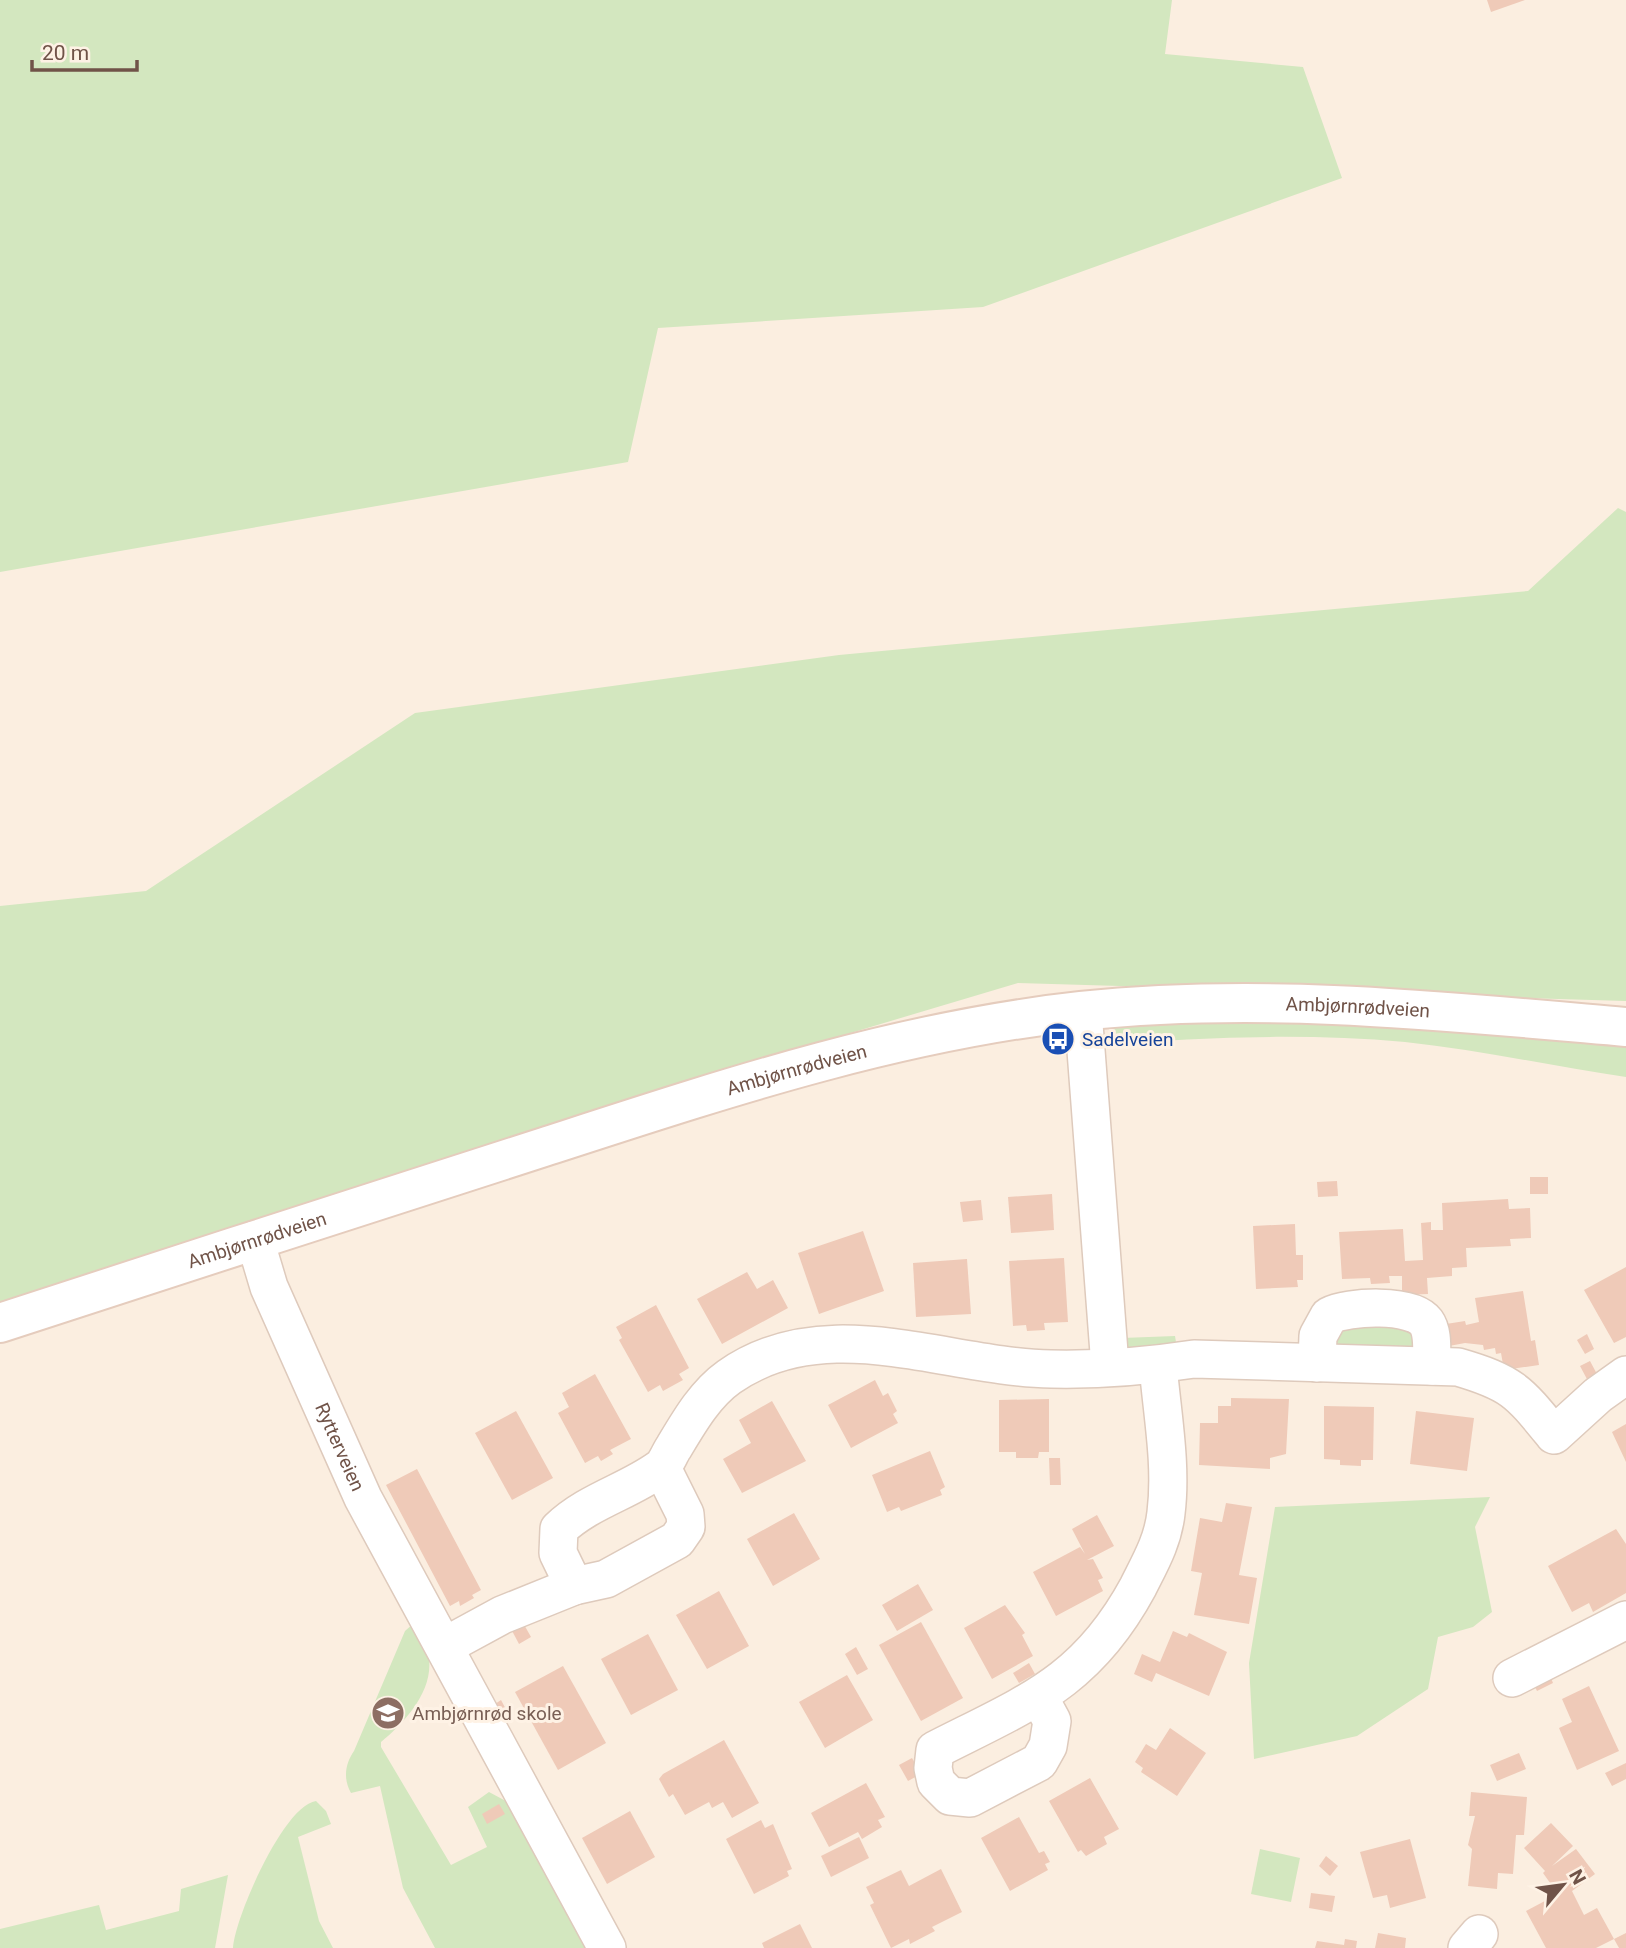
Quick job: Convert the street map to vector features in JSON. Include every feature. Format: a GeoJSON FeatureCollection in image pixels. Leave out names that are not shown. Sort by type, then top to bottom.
{"type":"FeatureCollection","features":[{"type":"Feature","properties":{"kind":"street","name":"Ambjørnrødveien"},"geometry":{"type":"LineString","coordinates":[[0,1322],[778,1073],[901,1040],[1083,1011],[1256,1001],[1428,1009],[1626,1027]]}},
{"type":"Feature","properties":{"kind":"street"},"geometry":{"type":"LineString","coordinates":[[1083,1011],[1110,1366]]}},
{"type":"Feature","properties":{"kind":"street","name":"Rytterveien"},"geometry":{"type":"LineString","coordinates":[[256,1240],[269,1287],[363,1498],[607,1948]]}},
{"type":"Feature","properties":{"kind":"street"},"geometry":{"type":"LineString","coordinates":[[1317,1363],[1318,1336],[1329,1316],[1349,1309],[1401,1309],[1417,1313],[1430,1330],[1432,1366]]}},
{"type":"Feature","properties":{"kind":"street"},"geometry":{"type":"LineString","coordinates":[[574,1586],[558,1553],[559,1529],[576,1513],[662,1468],[704,1400],[729,1377],[779,1353],[836,1343],[876,1345],[969,1361],[1051,1369],[1158,1365],[1194,1359],[1458,1367],[1505,1383],[1520,1393],[1554,1435],[1598,1395],[1626,1375]]}},
{"type":"Feature","properties":{"kind":"street"},"geometry":{"type":"LineString","coordinates":[[1039,1697],[1085,1663],[1102,1642],[1125,1611],[1159,1546],[1166,1514],[1168,1477],[1158,1365]]}},
{"type":"Feature","properties":{"kind":"street"},"geometry":{"type":"LineString","coordinates":[[445,1646],[502,1615],[574,1586],[606,1578],[682,1535],[686,1527],[685,1514],[662,1468]]}},
{"type":"Feature","properties":{"kind":"street"},"geometry":{"type":"LineString","coordinates":[[1513,1678],[1626,1620]]}},
{"type":"Feature","properties":{"kind":"green space"},"geometry":{"type":"Polygon","coordinates":[[[0,0],[1172,0],[1165,54],[1303,67],[1342,178],[983,307],[658,328],[628,462],[0,572],[0,0]]]}},
{"type":"Feature","properties":{"kind":"green space"},"geometry":{"type":"Polygon","coordinates":[[[1618,508],[1626,512],[1626,1001],[1018,983],[589,1111],[0,1307],[0,906],[146,891],[415,713],[839,655],[1528,591],[1618,508]]]}},
{"type":"Feature","properties":{"kind":"green space"},"geometry":{"type":"Polygon","coordinates":[[[1204,1021],[1361,1023],[1626,1046],[1626,1077],[1460,1049],[1367,1039],[1254,1037],[1101,1043],[1112,1028],[1204,1021]]]}},
{"type":"Feature","properties":{"kind":"green space"},"geometry":{"type":"Polygon","coordinates":[[[1335,1325],[1413,1325],[1417,1351],[1339,1357],[1330,1330],[1335,1325]]]}},
{"type":"Feature","properties":{"kind":"green space"},"geometry":{"type":"Polygon","coordinates":[[[1175,1336],[1177,1348],[1121,1349],[1122,1338],[1175,1336]]]}},
{"type":"Feature","properties":{"kind":"green space"},"geometry":{"type":"Polygon","coordinates":[[[1490,1497],[1475,1527],[1492,1612],[1473,1627],[1438,1637],[1428,1689],[1357,1736],[1254,1759],[1249,1663],[1275,1507],[1490,1497]]]}},
{"type":"Feature","properties":{"kind":"green space"},"geometry":{"type":"Polygon","coordinates":[[[414,1623],[428,1654],[429,1671],[426,1683],[415,1706],[399,1726],[381,1742],[381,1747],[451,1865],[487,1847],[468,1807],[489,1792],[519,1808],[594,1948],[435,1948],[403,1888],[380,1786],[351,1793],[346,1777],[349,1761],[405,1631],[414,1623]]]}},
{"type":"Feature","properties":{"kind":"green space"},"geometry":{"type":"Polygon","coordinates":[[[316,1801],[326,1811],[331,1824],[298,1837],[319,1921],[333,1948],[233,1948],[242,1913],[263,1864],[290,1821],[303,1807],[316,1801]]]}},
{"type":"Feature","properties":{"kind":"green space"},"geometry":{"type":"Polygon","coordinates":[[[1260,1849],[1300,1858],[1291,1902],[1251,1894],[1260,1849]]]}},
{"type":"Feature","properties":{"kind":"green space"},"geometry":{"type":"Polygon","coordinates":[[[228,1875],[215,1948],[0,1948],[0,1929],[99,1905],[106,1930],[179,1911],[181,1889],[228,1875]]]}},
{"type":"Feature","properties":{"kind":"building"},"geometry":{"type":"Polygon","coordinates":[[[1487,0],[1525,0],[1491,12],[1487,0]]]}},
{"type":"Feature","properties":{"kind":"building"},"geometry":{"type":"Polygon","coordinates":[[[1530,1177],[1548,1177],[1548,1194],[1530,1194],[1530,1177]]]}},
{"type":"Feature","properties":{"kind":"building"},"geometry":{"type":"Polygon","coordinates":[[[1337,1181],[1338,1196],[1318,1197],[1317,1182],[1337,1181]]]}},
{"type":"Feature","properties":{"kind":"building"},"geometry":{"type":"Polygon","coordinates":[[[1052,1194],[1054,1230],[1011,1233],[1008,1197],[1052,1194]]]}},
{"type":"Feature","properties":{"kind":"building"},"geometry":{"type":"Polygon","coordinates":[[[1508,1199],[1509,1209],[1530,1208],[1531,1238],[1510,1239],[1511,1246],[1466,1248],[1467,1267],[1452,1268],[1452,1276],[1427,1278],[1428,1294],[1402,1295],[1402,1276],[1389,1276],[1390,1283],[1371,1284],[1370,1278],[1342,1279],[1339,1232],[1403,1229],[1405,1261],[1423,1260],[1421,1223],[1431,1222],[1431,1230],[1443,1230],[1442,1203],[1508,1199]]]}},
{"type":"Feature","properties":{"kind":"building"},"geometry":{"type":"Polygon","coordinates":[[[981,1200],[983,1220],[963,1222],[960,1202],[981,1200]]]}},
{"type":"Feature","properties":{"kind":"building"},"geometry":{"type":"Polygon","coordinates":[[[1295,1224],[1296,1255],[1303,1255],[1303,1280],[1297,1280],[1298,1287],[1256,1289],[1253,1226],[1295,1224]]]}},
{"type":"Feature","properties":{"kind":"building"},"geometry":{"type":"Polygon","coordinates":[[[863,1231],[884,1291],[819,1314],[798,1253],[863,1231]]]}},
{"type":"Feature","properties":{"kind":"building"},"geometry":{"type":"Polygon","coordinates":[[[1064,1258],[1068,1322],[1044,1323],[1045,1330],[1027,1331],[1026,1325],[1013,1326],[1009,1261],[1064,1258]]]}},
{"type":"Feature","properties":{"kind":"building"},"geometry":{"type":"Polygon","coordinates":[[[967,1259],[971,1314],[916,1317],[913,1263],[967,1259]]]}},
{"type":"Feature","properties":{"kind":"building"},"geometry":{"type":"Polygon","coordinates":[[[1626,1267],[1626,1337],[1614,1343],[1584,1290],[1626,1267]]]}},
{"type":"Feature","properties":{"kind":"building"},"geometry":{"type":"Polygon","coordinates":[[[747,1272],[757,1289],[773,1280],[788,1308],[722,1344],[697,1299],[747,1272]]]}},
{"type":"Feature","properties":{"kind":"building"},"geometry":{"type":"Polygon","coordinates":[[[1523,1291],[1531,1341],[1535,1340],[1539,1365],[1504,1370],[1501,1353],[1496,1354],[1495,1348],[1484,1350],[1483,1345],[1465,1343],[1449,1346],[1446,1324],[1465,1321],[1466,1325],[1479,1322],[1475,1298],[1523,1291]]]}},
{"type":"Feature","properties":{"kind":"building"},"geometry":{"type":"Polygon","coordinates":[[[656,1305],[689,1368],[679,1374],[683,1380],[663,1391],[660,1385],[648,1392],[619,1340],[622,1338],[616,1327],[656,1305]]]}},
{"type":"Feature","properties":{"kind":"building"},"geometry":{"type":"Polygon","coordinates":[[[1587,1334],[1594,1349],[1585,1354],[1577,1340],[1587,1334]]]}},
{"type":"Feature","properties":{"kind":"building"},"geometry":{"type":"Polygon","coordinates":[[[1590,1361],[1598,1376],[1588,1381],[1580,1366],[1590,1361]]]}},
{"type":"Feature","properties":{"kind":"building"},"geometry":{"type":"Polygon","coordinates":[[[595,1374],[631,1439],[610,1450],[613,1454],[601,1461],[598,1456],[585,1463],[558,1413],[569,1407],[562,1393],[595,1374]]]}},
{"type":"Feature","properties":{"kind":"building"},"geometry":{"type":"Polygon","coordinates":[[[875,1380],[883,1396],[888,1393],[897,1411],[893,1414],[898,1423],[851,1448],[828,1405],[875,1380]]]}},
{"type":"Feature","properties":{"kind":"building"},"geometry":{"type":"Polygon","coordinates":[[[1231,1398],[1289,1399],[1286,1454],[1270,1458],[1270,1469],[1199,1465],[1200,1423],[1218,1423],[1218,1406],[1231,1406],[1231,1398]]]}},
{"type":"Feature","properties":{"kind":"building"},"geometry":{"type":"Polygon","coordinates":[[[1049,1399],[1049,1452],[1039,1452],[1038,1458],[1016,1458],[1016,1452],[999,1452],[999,1400],[1049,1399]]]}},
{"type":"Feature","properties":{"kind":"building"},"geometry":{"type":"Polygon","coordinates":[[[772,1401],[806,1461],[742,1493],[723,1459],[751,1443],[739,1420],[772,1401]]]}},
{"type":"Feature","properties":{"kind":"building"},"geometry":{"type":"Polygon","coordinates":[[[1324,1406],[1374,1407],[1373,1460],[1361,1460],[1361,1466],[1340,1465],[1340,1460],[1324,1459],[1324,1406]]]}},
{"type":"Feature","properties":{"kind":"building"},"geometry":{"type":"Polygon","coordinates":[[[516,1411],[553,1478],[512,1500],[475,1433],[516,1411]]]}},
{"type":"Feature","properties":{"kind":"building"},"geometry":{"type":"Polygon","coordinates":[[[1416,1411],[1474,1418],[1467,1471],[1410,1464],[1416,1411]]]}},
{"type":"Feature","properties":{"kind":"building"},"geometry":{"type":"Polygon","coordinates":[[[1626,1424],[1626,1462],[1612,1432],[1626,1424]]]}},
{"type":"Feature","properties":{"kind":"building"},"geometry":{"type":"Polygon","coordinates":[[[930,1451],[945,1487],[940,1490],[942,1495],[901,1511],[899,1507],[887,1512],[872,1475],[930,1451]]]}},
{"type":"Feature","properties":{"kind":"building"},"geometry":{"type":"Polygon","coordinates":[[[1049,1458],[1060,1458],[1061,1485],[1050,1485],[1049,1458]]]}},
{"type":"Feature","properties":{"kind":"building"},"geometry":{"type":"Polygon","coordinates":[[[417,1469],[481,1590],[472,1595],[474,1598],[460,1606],[459,1601],[450,1606],[386,1485],[417,1469]]]}},
{"type":"Feature","properties":{"kind":"building"},"geometry":{"type":"Polygon","coordinates":[[[1226,1503],[1252,1507],[1239,1575],[1257,1578],[1249,1624],[1194,1615],[1202,1573],[1191,1571],[1200,1518],[1222,1522],[1226,1503]]]}},
{"type":"Feature","properties":{"kind":"building"},"geometry":{"type":"Polygon","coordinates":[[[794,1513],[820,1559],[773,1586],[747,1539],[794,1513]]]}},
{"type":"Feature","properties":{"kind":"building"},"geometry":{"type":"Polygon","coordinates":[[[1097,1515],[1114,1546],[1087,1560],[1093,1559],[1103,1578],[1098,1580],[1103,1591],[1056,1616],[1033,1572],[1080,1547],[1085,1554],[1072,1529],[1097,1515]]]}},
{"type":"Feature","properties":{"kind":"building"},"geometry":{"type":"Polygon","coordinates":[[[1616,1529],[1626,1544],[1626,1593],[1593,1612],[1589,1603],[1572,1612],[1548,1566],[1616,1529]]]}},
{"type":"Feature","properties":{"kind":"building"},"geometry":{"type":"Polygon","coordinates":[[[918,1584],[933,1610],[897,1631],[882,1605],[918,1584]]]}},
{"type":"Feature","properties":{"kind":"building"},"geometry":{"type":"Polygon","coordinates":[[[719,1591],[749,1646],[707,1669],[676,1615],[719,1591]]]}},
{"type":"Feature","properties":{"kind":"building"},"geometry":{"type":"Polygon","coordinates":[[[1005,1605],[1025,1633],[1022,1635],[1033,1656],[992,1679],[964,1628],[1005,1605]]]}},
{"type":"Feature","properties":{"kind":"building"},"geometry":{"type":"Polygon","coordinates":[[[522,1621],[531,1637],[519,1644],[510,1627],[522,1621]]]}},
{"type":"Feature","properties":{"kind":"building"},"geometry":{"type":"Polygon","coordinates":[[[921,1622],[963,1698],[921,1721],[879,1645],[921,1622]]]}},
{"type":"Feature","properties":{"kind":"building"},"geometry":{"type":"Polygon","coordinates":[[[1173,1631],[1187,1637],[1189,1633],[1227,1652],[1209,1696],[1156,1673],[1152,1682],[1134,1674],[1142,1654],[1160,1662],[1173,1631]]]}},
{"type":"Feature","properties":{"kind":"building"},"geometry":{"type":"Polygon","coordinates":[[[648,1634],[678,1690],[631,1715],[601,1659],[648,1634]]]}},
{"type":"Feature","properties":{"kind":"building"},"geometry":{"type":"Polygon","coordinates":[[[856,1647],[868,1669],[857,1675],[845,1654],[856,1647]]]}},
{"type":"Feature","properties":{"kind":"building"},"geometry":{"type":"Polygon","coordinates":[[[1029,1663],[1035,1674],[1019,1683],[1013,1673],[1029,1663]]]}},
{"type":"Feature","properties":{"kind":"building"},"geometry":{"type":"Polygon","coordinates":[[[563,1666],[606,1743],[558,1770],[515,1692],[563,1666]]]}},
{"type":"Feature","properties":{"kind":"building"},"geometry":{"type":"Polygon","coordinates":[[[1548,1671],[1553,1683],[1537,1691],[1531,1679],[1548,1671]]]}},
{"type":"Feature","properties":{"kind":"building"},"geometry":{"type":"Polygon","coordinates":[[[847,1675],[873,1720],[825,1748],[799,1702],[847,1675]]]}},
{"type":"Feature","properties":{"kind":"building"},"geometry":{"type":"Polygon","coordinates":[[[1589,1686],[1619,1751],[1577,1770],[1559,1728],[1572,1722],[1562,1699],[1589,1686]]]}},
{"type":"Feature","properties":{"kind":"building"},"geometry":{"type":"Polygon","coordinates":[[[501,1700],[509,1715],[503,1718],[495,1704],[501,1700]]]}},
{"type":"Feature","properties":{"kind":"building"},"geometry":{"type":"Polygon","coordinates":[[[1170,1728],[1206,1753],[1177,1796],[1141,1772],[1143,1768],[1135,1762],[1146,1744],[1156,1750],[1170,1728]]]}},
{"type":"Feature","properties":{"kind":"building"},"geometry":{"type":"Polygon","coordinates":[[[724,1740],[759,1803],[732,1818],[723,1802],[712,1808],[709,1802],[685,1815],[673,1794],[669,1797],[659,1779],[663,1774],[724,1740]]]}},
{"type":"Feature","properties":{"kind":"building"},"geometry":{"type":"Polygon","coordinates":[[[1519,1753],[1526,1769],[1497,1781],[1490,1765],[1519,1753]]]}},
{"type":"Feature","properties":{"kind":"building"},"geometry":{"type":"Polygon","coordinates":[[[912,1758],[921,1774],[908,1781],[899,1765],[912,1758]]]}},
{"type":"Feature","properties":{"kind":"building"},"geometry":{"type":"Polygon","coordinates":[[[1626,1763],[1626,1779],[1612,1786],[1605,1773],[1626,1763]]]}},
{"type":"Feature","properties":{"kind":"building"},"geometry":{"type":"Polygon","coordinates":[[[1090,1778],[1119,1829],[1104,1837],[1107,1844],[1086,1856],[1081,1850],[1078,1852],[1049,1801],[1090,1778]]]}},
{"type":"Feature","properties":{"kind":"building"},"geometry":{"type":"Polygon","coordinates":[[[866,1783],[885,1817],[878,1820],[882,1827],[862,1839],[858,1832],[829,1847],[811,1813],[866,1783]]]}},
{"type":"Feature","properties":{"kind":"building"},"geometry":{"type":"Polygon","coordinates":[[[1471,1792],[1527,1797],[1524,1835],[1516,1835],[1513,1874],[1498,1873],[1497,1889],[1468,1886],[1472,1849],[1468,1845],[1475,1816],[1469,1816],[1471,1792]]]}},
{"type":"Feature","properties":{"kind":"building"},"geometry":{"type":"Polygon","coordinates":[[[499,1804],[505,1814],[487,1824],[482,1814],[499,1804]]]}},
{"type":"Feature","properties":{"kind":"building"},"geometry":{"type":"Polygon","coordinates":[[[630,1811],[655,1857],[607,1884],[582,1838],[630,1811]]]}},
{"type":"Feature","properties":{"kind":"building"},"geometry":{"type":"Polygon","coordinates":[[[1019,1817],[1039,1853],[1044,1851],[1050,1862],[1045,1864],[1048,1870],[1010,1891],[981,1838],[1019,1817]]]}},
{"type":"Feature","properties":{"kind":"building"},"geometry":{"type":"Polygon","coordinates":[[[761,1820],[765,1828],[773,1824],[792,1869],[787,1871],[789,1876],[754,1894],[726,1839],[761,1820]]]}},
{"type":"Feature","properties":{"kind":"building"},"geometry":{"type":"Polygon","coordinates":[[[1551,1823],[1573,1846],[1552,1866],[1576,1849],[1595,1874],[1572,1891],[1584,1915],[1597,1908],[1614,1939],[1596,1948],[1546,1948],[1526,1911],[1558,1894],[1543,1873],[1545,1871],[1524,1848],[1551,1823]]]}},
{"type":"Feature","properties":{"kind":"building"},"geometry":{"type":"Polygon","coordinates":[[[859,1837],[869,1858],[831,1877],[821,1856],[859,1837]]]}},
{"type":"Feature","properties":{"kind":"building"},"geometry":{"type":"Polygon","coordinates":[[[1410,1839],[1426,1898],[1390,1908],[1387,1895],[1373,1898],[1360,1852],[1410,1839]]]}},
{"type":"Feature","properties":{"kind":"building"},"geometry":{"type":"Polygon","coordinates":[[[1326,1856],[1338,1866],[1330,1876],[1319,1866],[1326,1856]]]}},
{"type":"Feature","properties":{"kind":"building"},"geometry":{"type":"Polygon","coordinates":[[[941,1869],[962,1912],[932,1927],[935,1931],[910,1944],[909,1939],[891,1948],[870,1905],[874,1903],[866,1887],[901,1870],[909,1886],[941,1869]]]}},
{"type":"Feature","properties":{"kind":"building"},"geometry":{"type":"Polygon","coordinates":[[[1311,1893],[1335,1896],[1332,1912],[1309,1908],[1311,1893]]]}},
{"type":"Feature","properties":{"kind":"building"},"geometry":{"type":"Polygon","coordinates":[[[800,1924],[812,1948],[764,1948],[762,1943],[800,1924]]]}},
{"type":"Feature","properties":{"kind":"building"},"geometry":{"type":"Polygon","coordinates":[[[1378,1933],[1406,1938],[1405,1948],[1375,1948],[1378,1933]]]}},
{"type":"Feature","properties":{"kind":"building"},"geometry":{"type":"Polygon","coordinates":[[[1626,1933],[1626,1948],[1619,1948],[1614,1939],[1626,1933]]]}},
{"type":"Feature","properties":{"kind":"building"},"geometry":{"type":"Polygon","coordinates":[[[1345,1939],[1357,1941],[1356,1948],[1315,1948],[1317,1941],[1344,1945],[1345,1939]]]}},
{"type":"Feature","properties":{"kind":"place","name":"Sadelveien"},"geometry":{"type":"Point","coordinates":[1058,1039]}},
{"type":"Feature","properties":{"kind":"place","name":"Ambjørnrød skole"},"geometry":{"type":"Point","coordinates":[388,1713]}}]}
